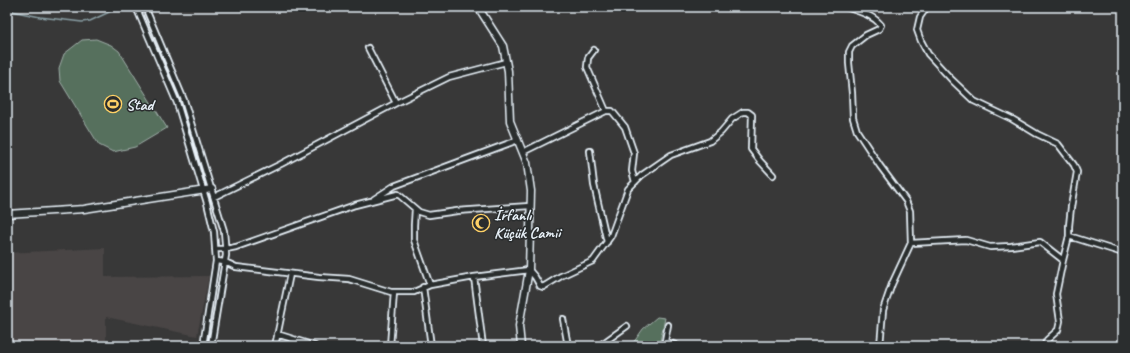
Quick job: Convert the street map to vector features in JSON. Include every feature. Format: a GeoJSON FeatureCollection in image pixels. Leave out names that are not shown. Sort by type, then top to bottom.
{"type":"FeatureCollection","features":[{"type":"Feature","properties":{"kind":"main road"},"geometry":{"type":"LineString","coordinates":[[478,7],[503,46],[508,71],[510,121],[527,163],[531,191],[529,270],[519,326],[521,346]]}},
{"type":"Feature","properties":{"kind":"main road"},"geometry":{"type":"LineString","coordinates":[[7,214],[84,208],[212,189]]}},
{"type":"Feature","properties":{"kind":"street"},"geometry":{"type":"LineString","coordinates":[[136,7],[177,103],[207,203],[214,232],[216,261],[203,346]]}},
{"type":"Feature","properties":{"kind":"street"},"geometry":{"type":"LineString","coordinates":[[146,7],[184,100],[224,231],[226,255],[211,345],[221,346]]}},
{"type":"Feature","properties":{"kind":"street"},"geometry":{"type":"LineString","coordinates":[[846,7],[871,16],[881,25],[879,29],[866,35],[852,46],[850,52],[849,63],[853,118],[858,131],[880,166],[906,201],[910,212],[911,243],[892,284],[883,310],[880,346]]}},
{"type":"Feature","properties":{"kind":"street"},"geometry":{"type":"LineString","coordinates":[[927,7],[920,17],[917,30],[928,54],[974,101],[1012,119],[1037,134],[1058,144],[1074,165],[1077,172],[1071,207],[1069,236],[1056,294],[1060,321],[1058,330],[1047,340],[1044,346]]}},
{"type":"Feature","properties":{"kind":"street"},"geometry":{"type":"LineString","coordinates":[[368,48],[396,103]]}},
{"type":"Feature","properties":{"kind":"street"},"geometry":{"type":"LineString","coordinates":[[594,50],[588,58],[587,67],[606,111]]}},
{"type":"Feature","properties":{"kind":"street"},"geometry":{"type":"LineString","coordinates":[[214,196],[280,164],[449,77],[506,62]]}},
{"type":"Feature","properties":{"kind":"street"},"geometry":{"type":"LineString","coordinates":[[523,152],[606,111],[612,111],[625,128],[634,153],[632,172],[635,182]]}},
{"type":"Feature","properties":{"kind":"street"},"geometry":{"type":"LineString","coordinates":[[216,261],[225,262],[236,267],[290,274],[349,279],[394,292],[414,292],[430,285],[474,277],[529,270],[540,286],[544,287],[561,276],[593,261],[611,236],[628,189],[642,175],[671,155],[710,141],[721,132],[732,119],[743,112],[748,112],[752,115],[751,149],[773,175]]}},
{"type":"Feature","properties":{"kind":"street"},"geometry":{"type":"LineString","coordinates":[[369,202],[394,186],[518,140]]}},
{"type":"Feature","properties":{"kind":"street"},"geometry":{"type":"LineString","coordinates":[[590,151],[594,185],[607,242]]}},
{"type":"Feature","properties":{"kind":"street"},"geometry":{"type":"LineString","coordinates":[[215,249],[236,247],[355,205],[398,194],[419,212],[429,215],[458,211],[530,206]]}},
{"type":"Feature","properties":{"kind":"street"},"geometry":{"type":"LineString","coordinates":[[415,208],[414,240],[430,285]]}},
{"type":"Feature","properties":{"kind":"street"},"geometry":{"type":"LineString","coordinates":[[1069,236],[1123,254]]}},
{"type":"Feature","properties":{"kind":"street"},"geometry":{"type":"LineString","coordinates":[[911,243],[966,240],[990,247],[1040,242],[1063,260]]}},
{"type":"Feature","properties":{"kind":"street"},"geometry":{"type":"LineString","coordinates":[[275,346],[290,274]]}},
{"type":"Feature","properties":{"kind":"street"},"geometry":{"type":"LineString","coordinates":[[474,277],[483,346]]}},
{"type":"Feature","properties":{"kind":"street"},"geometry":{"type":"LineString","coordinates":[[423,287],[431,346]]}},
{"type":"Feature","properties":{"kind":"street"},"geometry":{"type":"LineString","coordinates":[[390,346],[394,292]]}},
{"type":"Feature","properties":{"kind":"street"},"geometry":{"type":"LineString","coordinates":[[563,319],[568,346]]}},
{"type":"Feature","properties":{"kind":"street"},"geometry":{"type":"LineString","coordinates":[[599,346],[627,326]]}},
{"type":"Feature","properties":{"kind":"street"},"geometry":{"type":"LineString","coordinates":[[668,326],[665,344],[678,346]]}},
{"type":"Feature","properties":{"kind":"street"},"geometry":{"type":"LineString","coordinates":[[277,334],[315,346]]}},
{"type":"Feature","properties":{"kind":"shaded area"},"geometry":{"type":"Polygon","coordinates":[[[105,248],[105,277],[209,276],[197,336],[106,317],[106,346],[7,346],[7,253],[105,248]]]}},
{"type":"Feature","properties":{"kind":"green space","name":"Stad"},"geometry":{"type":"Polygon","coordinates":[[[96,39],[111,45],[119,51],[167,128],[135,147],[113,152],[99,145],[60,81],[59,68],[64,54],[82,40],[96,39]]]}},
{"type":"Feature","properties":{"kind":"green space"},"geometry":{"type":"Polygon","coordinates":[[[657,317],[665,318],[659,346],[630,346],[643,329],[657,317]]]}},
{"type":"Feature","properties":{"kind":"waterway"},"geometry":{"type":"LineString","coordinates":[[7,10],[40,17],[82,22],[90,21],[120,7]]}},
{"type":"Feature","properties":{"kind":"place","name":"Stad"},"geometry":{"type":"Point","coordinates":[113,104]}},
{"type":"Feature","properties":{"kind":"place","name":"İrfanlı Küçük Camii"},"geometry":{"type":"Point","coordinates":[481,223]}}]}
